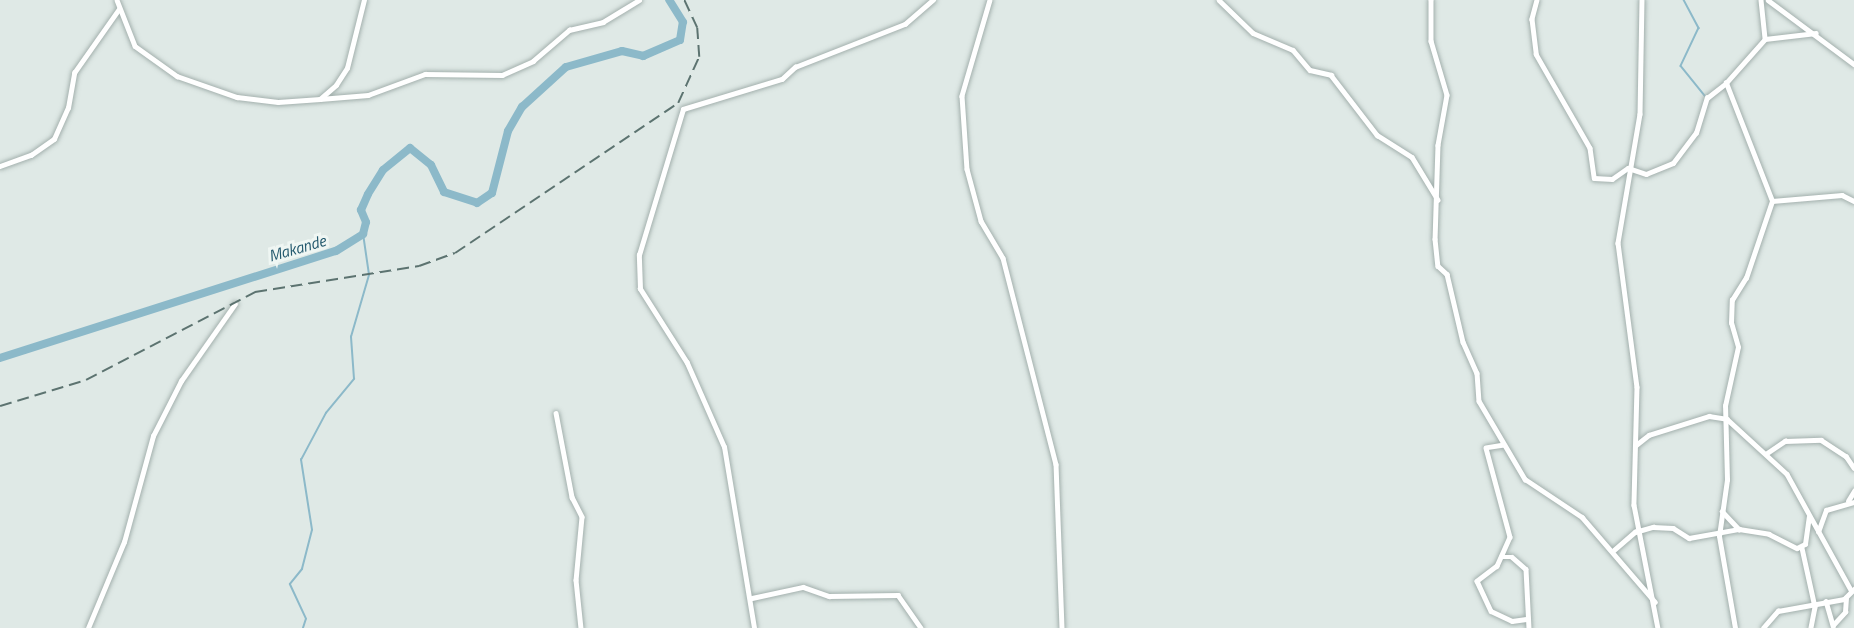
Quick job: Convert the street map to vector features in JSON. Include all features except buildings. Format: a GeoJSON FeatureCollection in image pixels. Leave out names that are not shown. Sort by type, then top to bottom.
{"type":"FeatureCollection","features":[{"type":"Feature","properties":{"kind":"street"},"geometry":{"type":"LineString","coordinates":[[117,0],[119,9],[140,51],[186,82],[255,100],[320,99],[368,95],[425,74],[502,75],[533,61],[569,30],[603,22],[639,0]]}},
{"type":"Feature","properties":{"kind":"street"},"geometry":{"type":"LineString","coordinates":[[320,99],[347,69],[364,0]]}},
{"type":"Feature","properties":{"kind":"street"},"geometry":{"type":"LineString","coordinates":[[754,628],[752,598],[724,447],[687,363],[638,280],[639,255],[679,117],[686,106],[779,80],[796,67],[900,26],[933,0]]}},
{"type":"Feature","properties":{"kind":"street"},"geometry":{"type":"LineString","coordinates":[[990,0],[962,96],[967,169],[981,221],[1003,258],[1056,464],[1062,628]]}},
{"type":"Feature","properties":{"kind":"street"},"geometry":{"type":"LineString","coordinates":[[1219,0],[1253,33],[1288,47],[1310,69],[1331,75],[1377,135],[1412,157],[1438,200]]}},
{"type":"Feature","properties":{"kind":"street"},"geometry":{"type":"LineString","coordinates":[[1431,0],[1431,41],[1447,95],[1438,200],[1438,266],[1447,274],[1463,342],[1477,373],[1479,401],[1525,479],[1582,516],[1614,550],[1655,602]]}},
{"type":"Feature","properties":{"kind":"street"},"geometry":{"type":"LineString","coordinates":[[1537,0],[1532,19],[1536,54],[1589,147],[1592,176],[1610,180],[1628,168]]}},
{"type":"Feature","properties":{"kind":"street"},"geometry":{"type":"LineString","coordinates":[[1641,0],[1640,114],[1628,168],[1618,243],[1637,380],[1633,490],[1658,628]]}},
{"type":"Feature","properties":{"kind":"street"},"geometry":{"type":"LineString","coordinates":[[1761,0],[1766,39]]}},
{"type":"Feature","properties":{"kind":"street"},"geometry":{"type":"LineString","coordinates":[[1768,0],[1816,33],[1854,64]]}},
{"type":"Feature","properties":{"kind":"street"},"geometry":{"type":"LineString","coordinates":[[0,166],[54,140],[68,108],[74,73],[119,9]]}},
{"type":"Feature","properties":{"kind":"street"},"geometry":{"type":"LineString","coordinates":[[1628,168],[1646,174],[1673,163],[1696,133],[1707,98],[1726,84],[1766,39],[1816,33]]}},
{"type":"Feature","properties":{"kind":"street"},"geometry":{"type":"LineString","coordinates":[[1726,84],[1772,201],[1746,278],[1732,300],[1731,323],[1738,346],[1727,419],[1719,533],[1735,628]]}},
{"type":"Feature","properties":{"kind":"street"},"geometry":{"type":"LineString","coordinates":[[1772,201],[1842,195],[1854,201]]}},
{"type":"Feature","properties":{"kind":"street"},"geometry":{"type":"LineString","coordinates":[[88,628],[124,542],[153,436],[181,381],[235,304]]}},
{"type":"Feature","properties":{"kind":"street"},"geometry":{"type":"LineString","coordinates":[[556,413],[572,497],[582,517],[576,580],[581,628]]}},
{"type":"Feature","properties":{"kind":"street"},"geometry":{"type":"LineString","coordinates":[[1636,445],[1649,435],[1709,416],[1727,419],[1767,453],[1787,474],[1809,517],[1852,589],[1846,598],[1845,612],[1833,627]]}},
{"type":"Feature","properties":{"kind":"street"},"geometry":{"type":"LineString","coordinates":[[1767,453],[1785,441],[1818,440],[1846,456],[1854,468]]}},
{"type":"Feature","properties":{"kind":"street"},"geometry":{"type":"LineString","coordinates":[[1504,444],[1486,448],[1510,537],[1501,557],[1477,581],[1491,611],[1512,621],[1526,619]]}},
{"type":"Feature","properties":{"kind":"street"},"geometry":{"type":"LineString","coordinates":[[1846,456],[1854,453]]}},
{"type":"Feature","properties":{"kind":"street"},"geometry":{"type":"LineString","coordinates":[[1848,501],[1854,491]]}},
{"type":"Feature","properties":{"kind":"street"},"geometry":{"type":"LineString","coordinates":[[1818,532],[1826,510],[1848,501],[1854,502]]}},
{"type":"Feature","properties":{"kind":"street"},"geometry":{"type":"LineString","coordinates":[[1848,501],[1854,506]]}},
{"type":"Feature","properties":{"kind":"street"},"geometry":{"type":"LineString","coordinates":[[1722,511],[1739,529]]}},
{"type":"Feature","properties":{"kind":"street"},"geometry":{"type":"LineString","coordinates":[[1809,517],[1802,548],[1814,601],[1811,628]]}},
{"type":"Feature","properties":{"kind":"street"},"geometry":{"type":"LineString","coordinates":[[1614,550],[1640,530],[1672,528],[1689,538],[1739,529],[1802,548]]}},
{"type":"Feature","properties":{"kind":"street"},"geometry":{"type":"LineString","coordinates":[[1501,557],[1512,557],[1526,569],[1526,619],[1529,628]]}},
{"type":"Feature","properties":{"kind":"street"},"geometry":{"type":"LineString","coordinates":[[752,598],[803,587],[829,596],[898,596],[921,628]]}},
{"type":"Feature","properties":{"kind":"street"},"geometry":{"type":"LineString","coordinates":[[1764,628],[1778,611],[1814,601],[1826,602],[1846,598]]}},
{"type":"Feature","properties":{"kind":"street"},"geometry":{"type":"LineString","coordinates":[[1826,602],[1833,627]]}},
{"type":"Feature","properties":{"kind":"waterway","name":"Makande"},"geometry":{"type":"LineString","coordinates":[[0,358],[336,251],[363,234],[366,222],[361,210],[368,194],[383,170],[410,148],[431,165],[444,192],[477,203],[492,193],[508,131],[522,107],[566,67],[622,51],[643,56],[680,40],[683,22],[669,0]]}},
{"type":"Feature","properties":{"kind":"waterway"},"geometry":{"type":"LineString","coordinates":[[1684,0],[1699,28],[1681,66],[1705,96]]}},
{"type":"Feature","properties":{"kind":"waterway"},"geometry":{"type":"LineString","coordinates":[[303,628],[306,619],[290,584],[302,569],[312,530],[301,460],[326,413],[354,379],[351,337],[369,275],[363,234]]}},
{"type":"Feature","properties":{"kind":"railway"},"geometry":{"type":"LineString","coordinates":[[0,406],[86,380],[255,292],[419,266],[455,253],[678,103],[699,57],[697,28],[684,0]]}}]}
